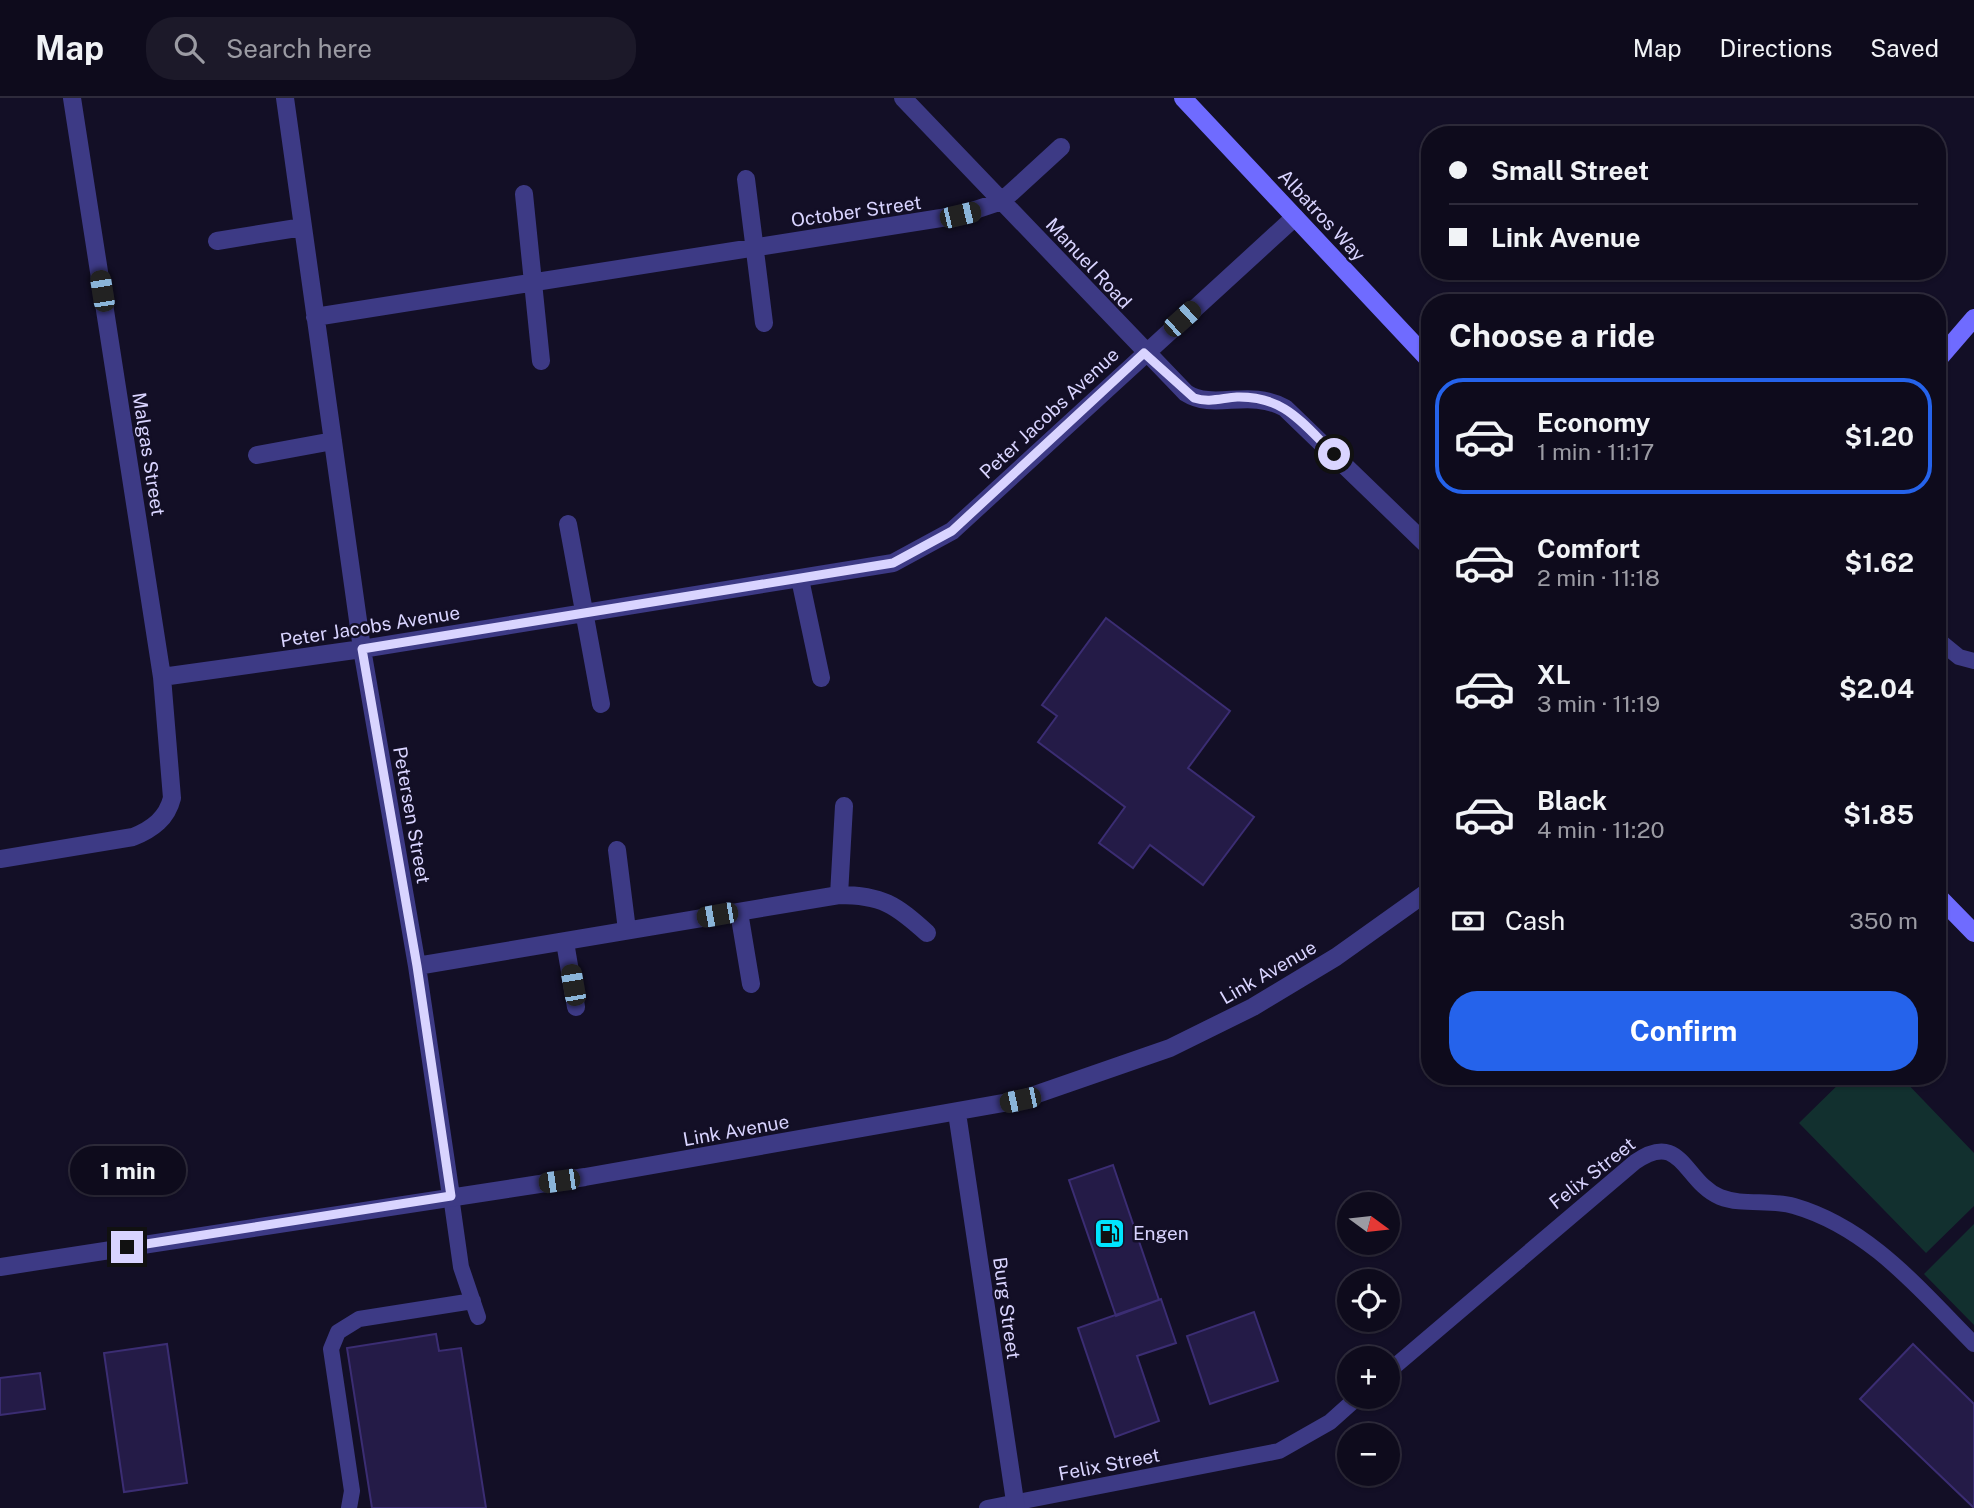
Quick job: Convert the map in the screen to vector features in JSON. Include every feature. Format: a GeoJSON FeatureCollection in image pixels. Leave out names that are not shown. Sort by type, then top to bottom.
{"type":"FeatureCollection","features":[{"type":"Feature","properties":{"kind":"street","name":"Malgas Street"},"geometry":{"type":"LineString","coordinates":[[0,859],[134,837],[147,831],[165,816],[170,806],[173,785],[162,677],[72,98]]}},
{"type":"Feature","properties":{"kind":"street","name":"Petersen Street"},"geometry":{"type":"LineString","coordinates":[[285,98],[362,649],[417,966],[451,1196]]}},
{"type":"Feature","properties":{"kind":"street","name":"Manuel Road"},"geometry":{"type":"LineString","coordinates":[[903,98],[1144,353],[1194,398],[1202,401],[1257,397],[1285,408],[1421,539]]}},
{"type":"Feature","properties":{"kind":"street","name":"Albatros Way"},"geometry":{"type":"LineString","coordinates":[[1183,98],[1421,351]]}},
{"type":"Feature","properties":{"kind":"street"},"geometry":{"type":"LineString","coordinates":[[1002,201],[1061,147]]}},
{"type":"Feature","properties":{"kind":"street"},"geometry":{"type":"LineString","coordinates":[[746,179],[764,323]]}},
{"type":"Feature","properties":{"kind":"street"},"geometry":{"type":"LineString","coordinates":[[524,194],[541,361]]}},
{"type":"Feature","properties":{"kind":"street","name":"October Street"},"geometry":{"type":"LineString","coordinates":[[316,317],[755,246],[937,220],[981,210],[1002,201]]}},
{"type":"Feature","properties":{"kind":"street","name":"Peter Jacobs Avenue"},"geometry":{"type":"LineString","coordinates":[[162,677],[362,649],[893,563],[952,531],[1295,217]]}},
{"type":"Feature","properties":{"kind":"street"},"geometry":{"type":"LineString","coordinates":[[217,241],[303,227]]}},
{"type":"Feature","properties":{"kind":"street"},"geometry":{"type":"LineString","coordinates":[[1946,351],[1974,318]]}},
{"type":"Feature","properties":{"kind":"street"},"geometry":{"type":"LineString","coordinates":[[257,454],[333,441]]}},
{"type":"Feature","properties":{"kind":"street"},"geometry":{"type":"LineString","coordinates":[[568,524],[601,704]]}},
{"type":"Feature","properties":{"kind":"street"},"geometry":{"type":"LineString","coordinates":[[800,579],[821,678]]}},
{"type":"Feature","properties":{"kind":"street"},"geometry":{"type":"LineString","coordinates":[[839,895],[844,806]]}},
{"type":"Feature","properties":{"kind":"street"},"geometry":{"type":"LineString","coordinates":[[617,850],[627,930]]}},
{"type":"Feature","properties":{"kind":"street"},"geometry":{"type":"LineString","coordinates":[[417,966],[839,895],[871,895],[903,912],[927,933]]}},
{"type":"Feature","properties":{"kind":"street","name":"Link Avenue"},"geometry":{"type":"LineString","coordinates":[[0,1267],[585,1177],[957,1113],[1032,1097],[1170,1048],[1253,1007],[1324,964],[1421,896]]}},
{"type":"Feature","properties":{"kind":"street"},"geometry":{"type":"LineString","coordinates":[[1946,904],[1974,933]]}},
{"type":"Feature","properties":{"kind":"street"},"geometry":{"type":"LineString","coordinates":[[739,912],[751,984]]}},
{"type":"Feature","properties":{"kind":"street"},"geometry":{"type":"LineString","coordinates":[[565,942],[576,1007]]}},
{"type":"Feature","properties":{"kind":"street","name":"Burg Street"},"geometry":{"type":"LineString","coordinates":[[957,1113],[1016,1506]]}},
{"type":"Feature","properties":{"kind":"lane"},"geometry":{"type":"LineString","coordinates":[[1946,646],[1959,657],[1974,661]]}},
{"type":"Feature","properties":{"kind":"lane","name":"Felix Street"},"geometry":{"type":"LineString","coordinates":[[1400,1362],[1635,1162],[1663,1150],[1677,1156],[1705,1189],[1723,1198],[1792,1205],[1836,1222],[1853,1232],[1893,1264],[1974,1344]]}},
{"type":"Feature","properties":{"kind":"lane"},"geometry":{"type":"LineString","coordinates":[[349,1508],[352,1492],[332,1359],[333,1340],[348,1323],[359,1319],[475,1309],[461,1268],[451,1196]]}},
{"type":"Feature","properties":{"kind":"lane","name":"Felix Street"},"geometry":{"type":"LineString","coordinates":[[986,1508],[1016,1506],[1279,1451],[1330,1422],[1344,1409]]}},
{"type":"Feature","properties":{"kind":"green space"},"geometry":{"type":"Polygon","coordinates":[[[1838,1085],[1909,1085],[1974,1153],[1974,1206],[1926,1253],[1799,1123],[1838,1085]]]}},
{"type":"Feature","properties":{"kind":"green space"},"geometry":{"type":"Polygon","coordinates":[[[1974,1224],[1974,1325],[1924,1274],[1974,1224]]]}},
{"type":"Feature","properties":{"kind":"building"},"geometry":{"type":"Polygon","coordinates":[[[1106,618],[1230,711],[1188,768],[1254,817],[1203,885],[1150,845],[1133,868],[1099,843],[1125,807],[1038,742],[1057,716],[1042,705],[1106,618]]]}},
{"type":"Feature","properties":{"kind":"building"},"geometry":{"type":"Polygon","coordinates":[[[1113,1165],[1159,1300],[1116,1316],[1069,1180],[1113,1165]]]}},
{"type":"Feature","properties":{"kind":"building"},"geometry":{"type":"Polygon","coordinates":[[[1161,1299],[1176,1343],[1137,1356],[1159,1421],[1115,1437],[1078,1328],[1161,1299]]]}},
{"type":"Feature","properties":{"kind":"building"},"geometry":{"type":"Polygon","coordinates":[[[1254,1312],[1278,1381],[1210,1404],[1187,1336],[1254,1312]]]}},
{"type":"Feature","properties":{"kind":"building"},"geometry":{"type":"Polygon","coordinates":[[[436,1334],[439,1351],[461,1348],[486,1508],[372,1508],[347,1348],[436,1334]]]}},
{"type":"Feature","properties":{"kind":"building"},"geometry":{"type":"Polygon","coordinates":[[[167,1344],[187,1483],[124,1492],[104,1353],[167,1344]]]}},
{"type":"Feature","properties":{"kind":"building"},"geometry":{"type":"Polygon","coordinates":[[[1913,1344],[1974,1404],[1974,1508],[1860,1399],[1913,1344]]]}},
{"type":"Feature","properties":{"kind":"building"},"geometry":{"type":"Polygon","coordinates":[[[40,1373],[45,1409],[0,1415],[0,1378],[40,1373]]]}},
{"type":"Feature","properties":{"kind":"place","name":"Engen"},"geometry":{"type":"Point","coordinates":[1110,1233]}},
{"type":"Feature","properties":{"kind":"route"},"geometry":{"type":"LineString","coordinates":[[127,1247],[451,1196],[417,966],[362,649],[867,570],[893,563],[920,551],[952,531],[1144,353],[1186,394],[1202,401],[1257,397],[1275,402],[1296,417],[1334,454]]}}]}
